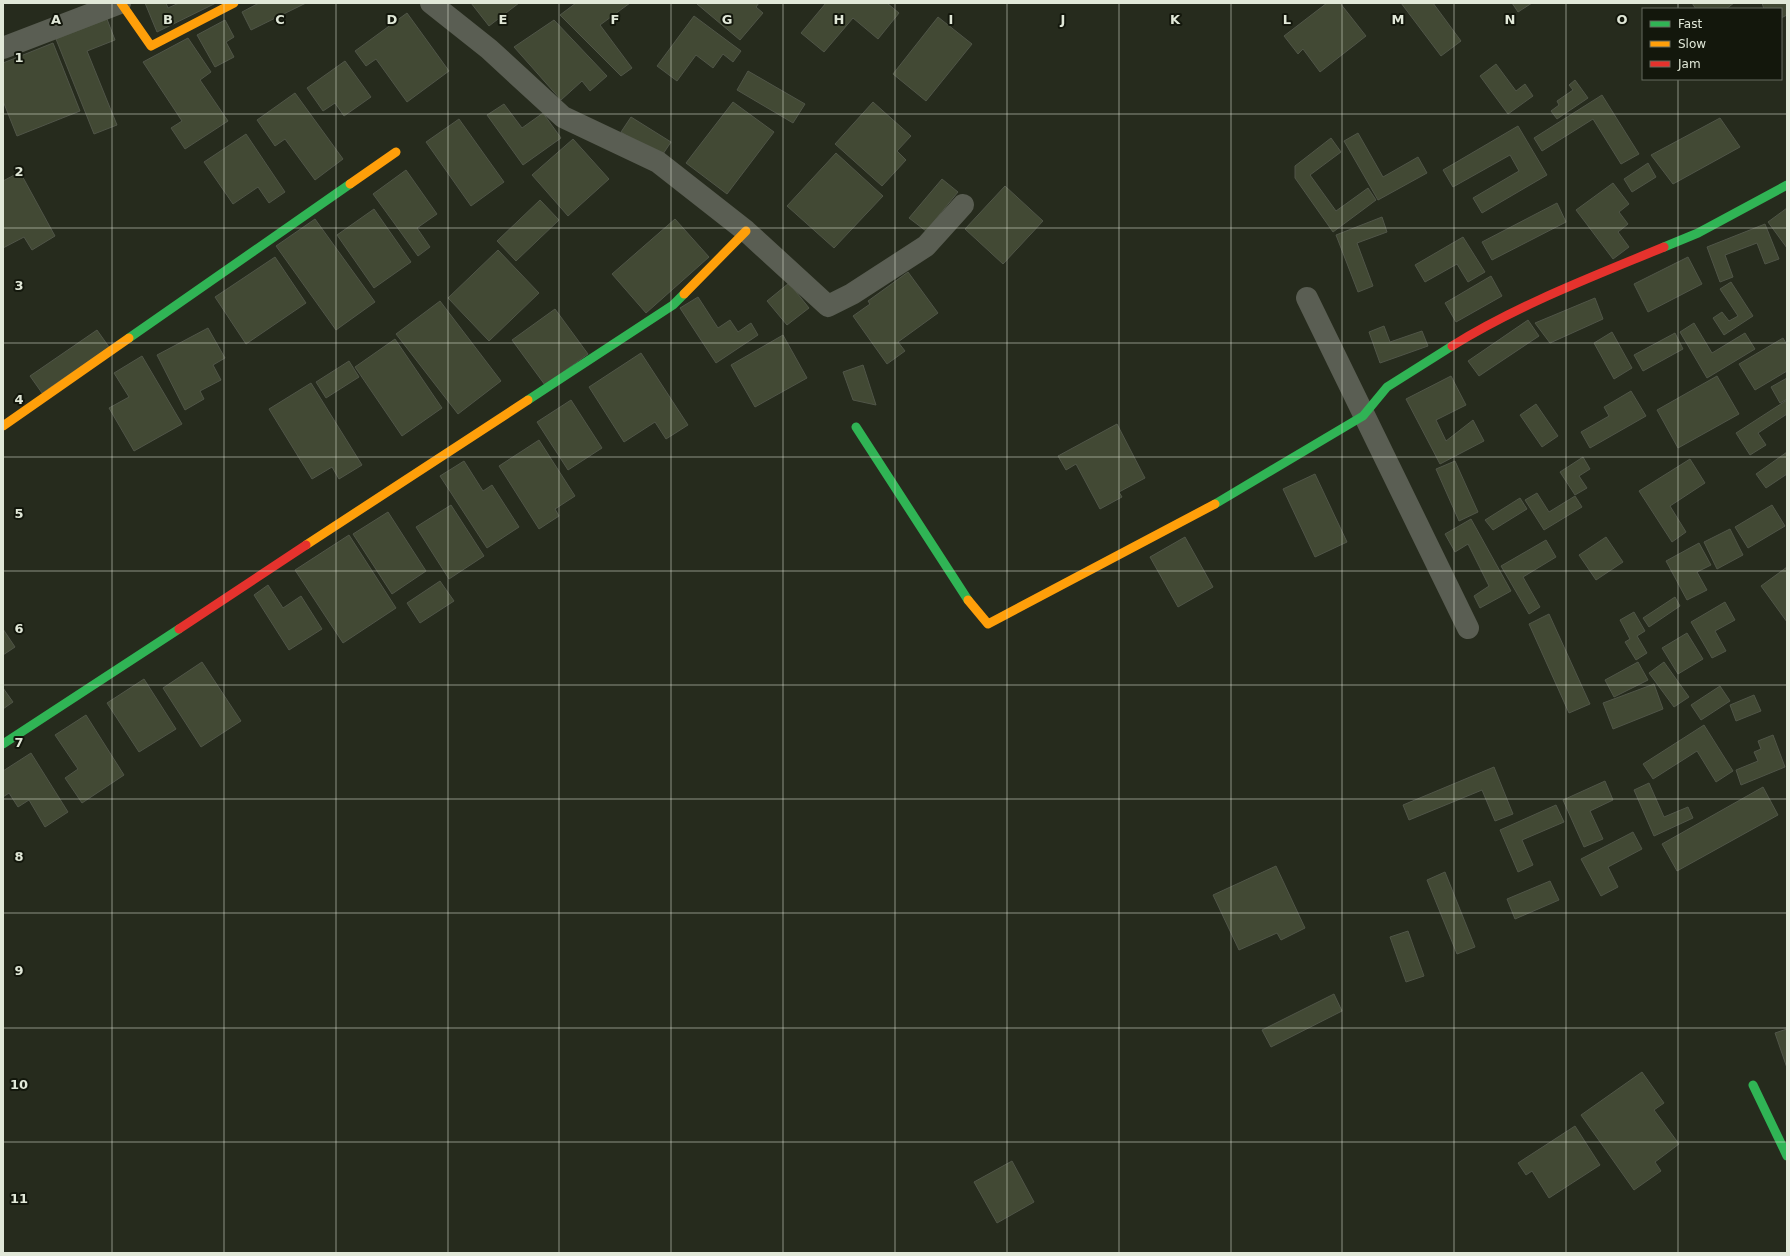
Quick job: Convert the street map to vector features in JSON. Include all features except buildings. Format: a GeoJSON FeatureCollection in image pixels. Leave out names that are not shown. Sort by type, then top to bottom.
{"type":"FeatureCollection","features":[{"type":"Feature","properties":{"kind":"street"},"geometry":{"type":"LineString","coordinates":[[3,48],[120,3],[151,46],[234,3]]}},
{"type":"Feature","properties":{"kind":"street"},"geometry":{"type":"LineString","coordinates":[[431,3],[489,49],[563,117],[658,162],[746,231],[828,306],[852,294],[926,246],[963,205]]}},
{"type":"Feature","properties":{"kind":"street"},"geometry":{"type":"LineString","coordinates":[[3,426],[396,152]]}},
{"type":"Feature","properties":{"kind":"street"},"geometry":{"type":"LineString","coordinates":[[856,426],[972,606],[988,624],[1226,498],[1363,416],[1387,387],[1478,330],[1560,290],[1698,233],[1787,185]]}},
{"type":"Feature","properties":{"kind":"street"},"geometry":{"type":"LineString","coordinates":[[3,744],[673,306],[746,231]]}},
{"type":"Feature","properties":{"kind":"street"},"geometry":{"type":"LineString","coordinates":[[1308,298],[1363,416],[1468,628]]}},
{"type":"Feature","properties":{"kind":"street"},"geometry":{"type":"LineString","coordinates":[[1753,1085],[1787,1156]]}},
{"type":"Feature","properties":{"kind":"traffic: fast"},"geometry":{"type":"LineString","coordinates":[[129,338],[350,184]]}},
{"type":"Feature","properties":{"kind":"traffic: fast"},"geometry":{"type":"LineString","coordinates":[[1664,247],[1698,233],[1787,185]]}},
{"type":"Feature","properties":{"kind":"traffic: fast"},"geometry":{"type":"LineString","coordinates":[[528,400],[673,305],[684,294]]}},
{"type":"Feature","properties":{"kind":"traffic: fast"},"geometry":{"type":"LineString","coordinates":[[1215,504],[1363,416],[1387,387],[1452,346]]}},
{"type":"Feature","properties":{"kind":"traffic: fast"},"geometry":{"type":"LineString","coordinates":[[856,427],[968,600]]}},
{"type":"Feature","properties":{"kind":"traffic: fast"},"geometry":{"type":"LineString","coordinates":[[3,744],[179,629]]}},
{"type":"Feature","properties":{"kind":"traffic: fast"},"geometry":{"type":"LineString","coordinates":[[1753,1085],[1787,1156]]}},
{"type":"Feature","properties":{"kind":"traffic: slow"},"geometry":{"type":"LineString","coordinates":[[121,3],[151,46],[234,3]]}},
{"type":"Feature","properties":{"kind":"traffic: slow"},"geometry":{"type":"LineString","coordinates":[[350,184],[396,152]]}},
{"type":"Feature","properties":{"kind":"traffic: slow"},"geometry":{"type":"LineString","coordinates":[[684,294],[746,231]]}},
{"type":"Feature","properties":{"kind":"traffic: slow"},"geometry":{"type":"LineString","coordinates":[[3,426],[129,338]]}},
{"type":"Feature","properties":{"kind":"traffic: slow"},"geometry":{"type":"LineString","coordinates":[[306,545],[528,400]]}},
{"type":"Feature","properties":{"kind":"traffic: slow"},"geometry":{"type":"LineString","coordinates":[[968,600],[988,624],[1215,504]]}},
{"type":"Feature","properties":{"kind":"traffic: jam"},"geometry":{"type":"LineString","coordinates":[[1452,346],[1503,317],[1664,247]]}},
{"type":"Feature","properties":{"kind":"traffic: jam"},"geometry":{"type":"LineString","coordinates":[[179,629],[306,545]]}}]}
